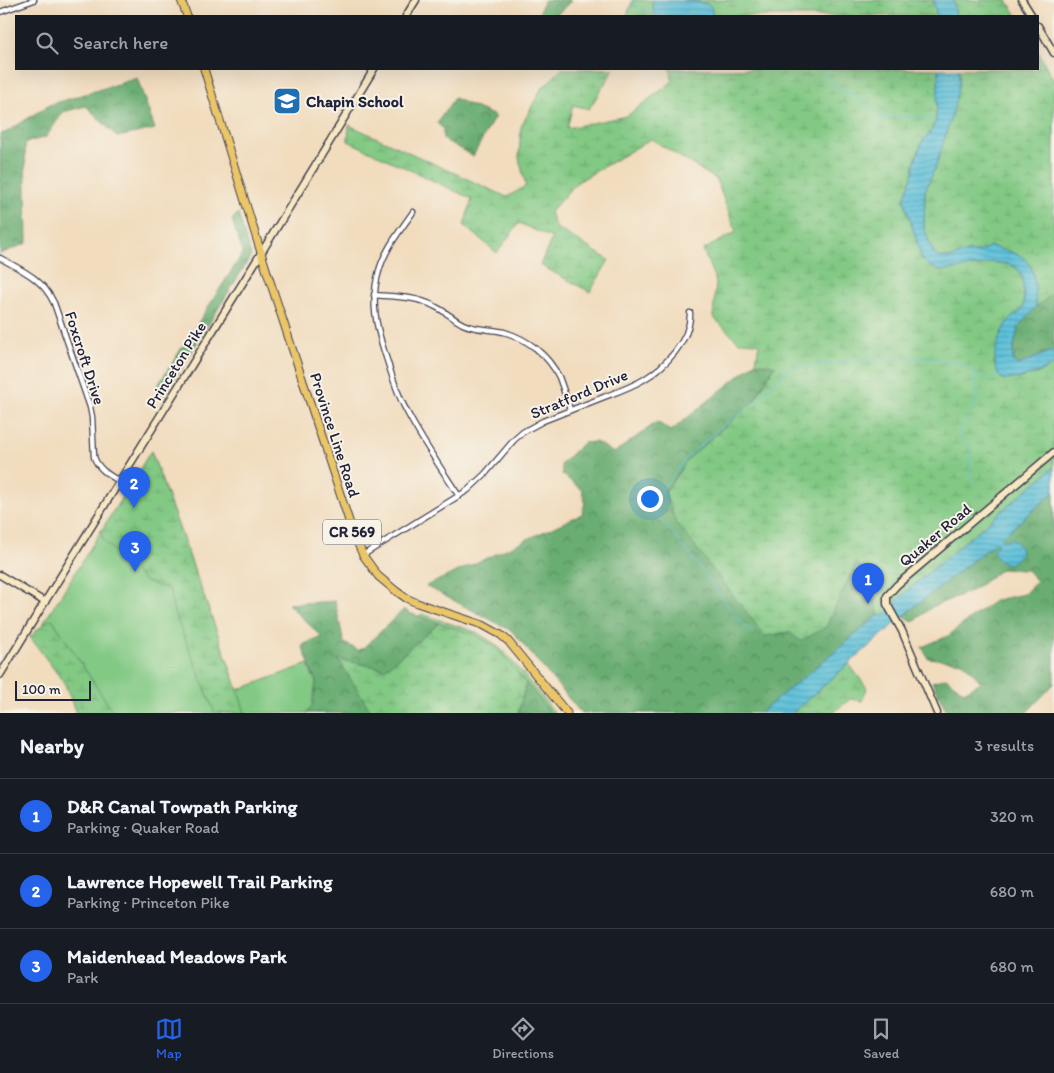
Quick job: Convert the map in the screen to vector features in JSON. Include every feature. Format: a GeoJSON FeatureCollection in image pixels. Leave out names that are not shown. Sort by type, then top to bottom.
{"type":"FeatureCollection","features":[{"type":"Feature","properties":{"kind":"main road"},"geometry":{"type":"LineString","coordinates":[[181,0],[187,15]]}},
{"type":"Feature","properties":{"kind":"main road"},"geometry":{"type":"LineString","coordinates":[[407,15],[416,0]]}},
{"type":"Feature","properties":{"kind":"main road"},"geometry":{"type":"LineString","coordinates":[[1022,0],[1031,15]]}},
{"type":"Feature","properties":{"kind":"main road"},"geometry":{"type":"LineString","coordinates":[[1039,28],[1054,53]]}},
{"type":"Feature","properties":{"kind":"main road","name":"Province Line Road"},"geometry":{"type":"LineString","coordinates":[[204,70],[352,533],[363,555],[370,566],[387,584],[406,598],[483,625],[501,634],[567,713]]}},
{"type":"Feature","properties":{"kind":"main road","name":"Princeton Pike"},"geometry":{"type":"LineString","coordinates":[[0,675],[262,254],[373,70]]}},
{"type":"Feature","properties":{"kind":"main road","name":"Quaker Road"},"geometry":{"type":"LineString","coordinates":[[937,713],[898,622],[889,608],[886,600],[887,596],[897,585],[1054,452]]}},
{"type":"Feature","properties":{"kind":"main road"},"geometry":{"type":"LineString","coordinates":[[0,575],[45,602]]}},
{"type":"Feature","properties":{"kind":"street"},"geometry":{"type":"LineString","coordinates":[[0,12],[19,2],[34,0]]}},
{"type":"Feature","properties":{"kind":"street"},"geometry":{"type":"LineString","coordinates":[[412,212],[391,243],[377,277],[374,295],[378,332],[398,394],[412,421],[459,496]]}},
{"type":"Feature","properties":{"kind":"street","name":"Foxcroft Drive"},"geometry":{"type":"LineString","coordinates":[[0,258],[32,276],[50,295],[90,407],[94,457],[102,470],[119,481]]}},
{"type":"Feature","properties":{"kind":"street"},"geometry":{"type":"LineString","coordinates":[[374,295],[419,300],[436,307],[463,324],[503,332],[522,339],[539,351],[552,367],[560,379],[570,410]]}},
{"type":"Feature","properties":{"kind":"street","name":"Stratford Drive"},"geometry":{"type":"LineString","coordinates":[[363,555],[459,496],[478,482],[506,448],[523,432],[543,421],[636,385],[655,372],[665,364],[679,346],[689,325],[690,313]]}},
{"type":"Feature","properties":{"kind":"green space"},"geometry":{"type":"Polygon","coordinates":[[[544,0],[572,0],[556,15],[538,15],[544,0]]]}},
{"type":"Feature","properties":{"kind":"green space"},"geometry":{"type":"Polygon","coordinates":[[[633,0],[653,0],[655,15],[627,15],[633,0]]]}},
{"type":"Feature","properties":{"kind":"green space"},"geometry":{"type":"Polygon","coordinates":[[[683,0],[933,0],[937,15],[712,15],[704,3],[683,0]]]}},
{"type":"Feature","properties":{"kind":"green space"},"geometry":{"type":"Polygon","coordinates":[[[953,0],[1007,0],[1016,15],[956,15],[953,0]]]}},
{"type":"Feature","properties":{"kind":"green space"},"geometry":{"type":"Polygon","coordinates":[[[1039,54],[1054,80],[1054,292],[1036,307],[1033,273],[984,249],[980,252],[967,252],[952,258],[938,257],[934,254],[924,228],[925,191],[937,163],[959,83],[959,70],[1039,70],[1039,54]]]}},
{"type":"Feature","properties":{"kind":"green space"},"geometry":{"type":"Polygon","coordinates":[[[561,70],[613,70],[589,109],[573,105],[567,128],[627,116],[673,81],[670,70],[939,70],[936,120],[932,130],[922,142],[904,200],[922,259],[979,266],[992,262],[1008,264],[1017,268],[1022,277],[1023,307],[1019,313],[1011,318],[997,345],[995,366],[1017,379],[1036,374],[1054,365],[1054,467],[910,588],[887,614],[879,615],[877,609],[876,600],[879,579],[856,563],[826,627],[801,641],[789,632],[765,636],[676,522],[665,493],[687,460],[754,401],[775,366],[756,362],[759,343],[739,342],[713,317],[716,282],[703,250],[736,232],[716,179],[651,139],[576,183],[550,212],[555,227],[609,260],[590,292],[540,265],[552,238],[519,223],[497,253],[464,225],[472,199],[348,141],[349,125],[507,197],[526,186],[519,158],[521,127],[541,89],[561,70]]]}},
{"type":"Feature","properties":{"kind":"green space"},"geometry":{"type":"Polygon","coordinates":[[[137,78],[155,129],[117,137],[86,106],[63,112],[46,137],[25,143],[27,243],[0,254],[0,134],[5,133],[49,105],[137,78]]]}},
{"type":"Feature","properties":{"kind":"green space"},"geometry":{"type":"Polygon","coordinates":[[[454,98],[495,116],[473,156],[443,139],[443,129],[437,123],[454,98]]]}},
{"type":"Feature","properties":{"kind":"green space"},"geometry":{"type":"Polygon","coordinates":[[[238,213],[251,256],[165,394],[157,395],[156,388],[243,253],[232,220],[238,213]]]}},
{"type":"Feature","properties":{"kind":"green space"},"geometry":{"type":"Polygon","coordinates":[[[1054,292],[1054,350],[1018,365],[1013,362],[1013,350],[1019,326],[1036,307],[1054,292]]]}},
{"type":"Feature","properties":{"kind":"green space"},"geometry":{"type":"Polygon","coordinates":[[[756,362],[775,365],[754,401],[687,460],[765,636],[826,627],[856,562],[879,579],[876,600],[879,615],[760,713],[581,713],[512,631],[426,586],[582,514],[585,502],[582,490],[562,474],[561,464],[583,443],[596,442],[614,453],[657,422],[671,431],[756,362]]]}},
{"type":"Feature","properties":{"kind":"green space"},"geometry":{"type":"Polygon","coordinates":[[[151,451],[238,690],[308,664],[313,677],[422,614],[476,632],[494,643],[509,657],[555,713],[76,713],[43,624],[151,451]]]}},
{"type":"Feature","properties":{"kind":"green space"},"geometry":{"type":"Polygon","coordinates":[[[151,451],[245,713],[215,713],[174,612],[169,589],[146,582],[103,540],[101,531],[151,451]]]}},
{"type":"Feature","properties":{"kind":"green space"},"geometry":{"type":"Polygon","coordinates":[[[1054,492],[1054,684],[1026,713],[948,713],[932,682],[946,678],[964,692],[981,682],[963,662],[928,658],[922,647],[948,636],[996,600],[1024,594],[1037,581],[1027,570],[1001,569],[973,590],[932,607],[913,622],[904,617],[996,542],[999,544],[1003,541],[1001,538],[1054,492]]]}},
{"type":"Feature","properties":{"kind":"green space"},"geometry":{"type":"Polygon","coordinates":[[[335,601],[344,643],[360,651],[404,609],[409,613],[439,623],[385,669],[338,659],[372,713],[306,713],[312,707],[316,682],[302,645],[322,637],[288,604],[335,601]]]}},
{"type":"Feature","properties":{"kind":"green space"},"geometry":{"type":"Polygon","coordinates":[[[52,619],[113,713],[76,713],[65,684],[30,637],[43,624],[52,619]]]}},
{"type":"Feature","properties":{"kind":"green space"},"geometry":{"type":"Polygon","coordinates":[[[439,623],[475,635],[496,647],[526,683],[518,713],[372,713],[338,659],[385,669],[439,623]]]}},
{"type":"Feature","properties":{"kind":"green space"},"geometry":{"type":"Polygon","coordinates":[[[849,664],[867,688],[862,701],[850,699],[833,713],[792,713],[849,664]]]}},
{"type":"Feature","properties":{"kind":"green space"},"geometry":{"type":"Polygon","coordinates":[[[526,683],[551,713],[518,713],[526,683]]]}},
{"type":"Feature","properties":{"kind":"water"},"geometry":{"type":"Polygon","coordinates":[[[653,0],[705,3],[711,7],[712,15],[655,15],[653,0]]]}},
{"type":"Feature","properties":{"kind":"water"},"geometry":{"type":"Polygon","coordinates":[[[933,0],[953,0],[956,15],[937,15],[933,0]]]}},
{"type":"Feature","properties":{"kind":"water"},"geometry":{"type":"Polygon","coordinates":[[[939,70],[959,70],[959,83],[953,112],[937,163],[925,191],[924,228],[934,254],[938,257],[951,258],[967,252],[980,252],[990,246],[1021,256],[1026,260],[1033,272],[1036,307],[1019,326],[1013,350],[1013,362],[1018,365],[1054,350],[1054,365],[1036,373],[1004,380],[999,376],[995,366],[997,345],[1002,331],[1011,318],[1019,313],[1023,307],[1022,277],[1017,268],[1008,264],[992,262],[979,266],[940,271],[929,266],[922,259],[904,200],[922,142],[932,130],[936,120],[939,70]]]}},
{"type":"Feature","properties":{"kind":"water"},"geometry":{"type":"Polygon","coordinates":[[[1054,467],[1054,492],[1001,538],[1003,541],[1010,538],[1013,539],[1020,547],[1021,554],[1012,563],[1008,564],[1000,561],[996,557],[993,549],[998,545],[996,542],[913,608],[792,713],[760,713],[879,615],[889,612],[904,594],[1054,467]]]}},
{"type":"Feature","properties":{"kind":"waterway"},"geometry":{"type":"LineString","coordinates":[[630,0],[641,9],[655,13]]}},
{"type":"Feature","properties":{"kind":"waterway"},"geometry":{"type":"LineString","coordinates":[[822,70],[829,81],[857,97],[883,118],[936,117]]}},
{"type":"Feature","properties":{"kind":"waterway"},"geometry":{"type":"LineString","coordinates":[[753,633],[730,610],[656,514],[656,505],[663,488],[689,456],[721,427],[758,399],[784,372],[794,367],[928,358],[958,362],[985,378],[998,374]]}},
{"type":"Feature","properties":{"kind":"waterway"},"geometry":{"type":"LineString","coordinates":[[975,482],[969,471],[970,447],[961,437],[960,432],[973,410],[978,394],[976,374]]}},
{"type":"Feature","properties":{"kind":"place","name":"Chapin School"},"geometry":{"type":"Point","coordinates":[287,101]}},
{"type":"Feature","properties":{"kind":"place","name":"Lawrence Hopewell Trail Parking"},"geometry":{"type":"Point","coordinates":[134,508]}},
{"type":"Feature","properties":{"kind":"place","name":"Maidenhead Meadows Park"},"geometry":{"type":"Point","coordinates":[135,572]}},
{"type":"Feature","properties":{"kind":"place","name":"D&R Canal Towpath Parking"},"geometry":{"type":"Point","coordinates":[868,604]}}]}
